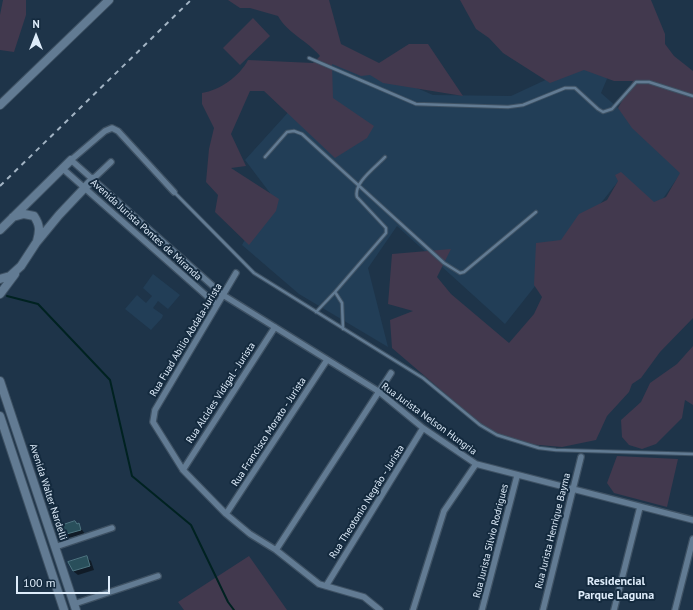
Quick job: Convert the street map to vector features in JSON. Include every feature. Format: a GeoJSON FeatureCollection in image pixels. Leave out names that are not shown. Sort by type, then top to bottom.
{"type":"FeatureCollection","features":[{"type":"Feature","properties":{"kind":"street"},"geometry":{"type":"LineString","coordinates":[[0,105],[109,0]]}},
{"type":"Feature","properties":{"kind":"street"},"geometry":{"type":"LineString","coordinates":[[0,230],[62,168],[106,131],[112,128],[118,130],[174,192]]}},
{"type":"Feature","properties":{"kind":"street","name":"Avenida Jurista Pontes de Miranda"},"geometry":{"type":"LineString","coordinates":[[71,160],[223,295]]}},
{"type":"Feature","properties":{"kind":"street"},"geometry":{"type":"LineString","coordinates":[[0,294],[36,243],[59,215],[111,162]]}},
{"type":"Feature","properties":{"kind":"street","name":"Avenida Jurista Pontes de Miranda"},"geometry":{"type":"LineString","coordinates":[[62,168],[217,305]]}},
{"type":"Feature","properties":{"kind":"street"},"geometry":{"type":"LineString","coordinates":[[12,217],[24,214],[34,216],[40,229],[36,243]]}},
{"type":"Feature","properties":{"kind":"street"},"geometry":{"type":"LineString","coordinates":[[0,279],[10,276],[21,266]]}},
{"type":"Feature","properties":{"kind":"street","name":"Rua Fuad Abilio Abdala-Jurista"},"geometry":{"type":"LineString","coordinates":[[183,470],[153,422],[152,416],[236,273]]}},
{"type":"Feature","properties":{"kind":"street","name":"Rua Jurista Nelson Hungria"},"geometry":{"type":"LineString","coordinates":[[223,295],[378,392],[423,428],[476,464],[517,476],[693,520]]}},
{"type":"Feature","properties":{"kind":"street","name":"Rua Alcides Vidigal - Jurista"},"geometry":{"type":"LineString","coordinates":[[183,470],[275,327]]}},
{"type":"Feature","properties":{"kind":"street","name":"Rua Francisco Morato - Jurista"},"geometry":{"type":"LineString","coordinates":[[226,514],[326,360]]}},
{"type":"Feature","properties":{"kind":"street"},"geometry":{"type":"LineString","coordinates":[[276,550],[391,373]]}},
{"type":"Feature","properties":{"kind":"street","name":"Avenida Walter Nardelli"},"geometry":{"type":"LineString","coordinates":[[0,381],[75,607]]}},
{"type":"Feature","properties":{"kind":"street","name":"Avenida Walter Nardelli"},"geometry":{"type":"LineString","coordinates":[[0,416],[64,610]]}},
{"type":"Feature","properties":{"kind":"street","name":"Rua Theotonio Negrão - Jurista"},"geometry":{"type":"LineString","coordinates":[[326,586],[423,428]]}},
{"type":"Feature","properties":{"kind":"street","name":"Rua Jurista Henrique Bayma"},"geometry":{"type":"LineString","coordinates":[[543,610],[581,457]]}},
{"type":"Feature","properties":{"kind":"street"},"geometry":{"type":"LineString","coordinates":[[412,610],[444,511],[476,464]]}},
{"type":"Feature","properties":{"kind":"street"},"geometry":{"type":"LineString","coordinates":[[183,470],[226,514],[250,534],[276,550],[319,584],[364,597],[380,610]]}},
{"type":"Feature","properties":{"kind":"street","name":"Rua Jurista Silvio Rodrigues"},"geometry":{"type":"LineString","coordinates":[[482,610],[517,476]]}},
{"type":"Feature","properties":{"kind":"street"},"geometry":{"type":"LineString","coordinates":[[614,610],[640,507]]}},
{"type":"Feature","properties":{"kind":"street"},"geometry":{"type":"LineString","coordinates":[[55,547],[112,528]]}},
{"type":"Feature","properties":{"kind":"street"},"geometry":{"type":"LineString","coordinates":[[675,610],[693,539]]}},
{"type":"Feature","properties":{"kind":"street"},"geometry":{"type":"LineString","coordinates":[[75,607],[158,576]]}},
{"type":"Feature","properties":{"kind":"lane"},"geometry":{"type":"LineString","coordinates":[[309,58],[416,104],[508,107],[523,105],[565,88],[575,88],[603,112],[612,108],[636,82],[649,82],[693,96]]}},
{"type":"Feature","properties":{"kind":"lane"},"geometry":{"type":"LineString","coordinates":[[265,157],[287,132],[294,131],[302,134],[444,263],[460,274],[536,212]]}},
{"type":"Feature","properties":{"kind":"lane"},"geometry":{"type":"LineString","coordinates":[[316,312],[336,292],[386,233],[386,228],[357,197],[356,192],[359,185],[385,157]]}},
{"type":"Feature","properties":{"kind":"lane"},"geometry":{"type":"LineString","coordinates":[[174,192],[254,273],[423,378],[480,425],[497,435],[514,442],[539,448],[556,450],[693,454]]}},
{"type":"Feature","properties":{"kind":"lane"},"geometry":{"type":"LineString","coordinates":[[336,292],[342,303],[343,329]]}},
{"type":"Feature","properties":{"kind":"shaded area"},"geometry":{"type":"Polygon","coordinates":[[[3,0],[26,0],[26,15],[14,52],[0,50],[0,15],[3,0]]]}},
{"type":"Feature","properties":{"kind":"shaded area"},"geometry":{"type":"Polygon","coordinates":[[[228,0],[329,0],[341,44],[379,63],[409,44],[428,44],[463,96],[383,83],[370,75],[361,76],[332,64],[333,98],[374,126],[367,138],[335,158],[264,91],[250,91],[231,134],[246,166],[231,168],[279,199],[276,211],[249,245],[215,212],[218,195],[206,182],[209,149],[214,128],[202,104],[202,93],[216,89],[228,82],[240,72],[248,60],[313,63],[320,56],[315,50],[287,28],[278,16],[250,8],[240,8],[228,0]]]}},
{"type":"Feature","properties":{"kind":"shaded area"},"geometry":{"type":"Polygon","coordinates":[[[460,0],[651,0],[665,34],[665,44],[674,56],[693,71],[693,318],[660,352],[641,378],[632,384],[629,392],[607,416],[596,440],[562,447],[516,443],[490,432],[392,348],[390,320],[413,311],[388,304],[392,254],[451,249],[437,277],[451,294],[509,343],[534,314],[542,297],[534,285],[536,243],[561,240],[579,214],[607,200],[618,181],[615,175],[621,172],[654,202],[666,197],[680,173],[632,128],[618,108],[633,81],[614,81],[584,70],[550,83],[503,53],[489,38],[476,29],[460,0]]]}},
{"type":"Feature","properties":{"kind":"shaded area"},"geometry":{"type":"Polygon","coordinates":[[[253,18],[270,36],[240,65],[223,48],[253,18]]]}},
{"type":"Feature","properties":{"kind":"shaded area"},"geometry":{"type":"Polygon","coordinates":[[[340,55],[433,95],[511,96],[582,63],[609,74],[601,93],[685,167],[655,210],[620,179],[505,324],[397,226],[368,268],[388,347],[299,294],[242,245],[270,193],[245,160],[340,55]]]}},
{"type":"Feature","properties":{"kind":"shaded area"},"geometry":{"type":"Polygon","coordinates":[[[153,274],[180,295],[168,309],[158,301],[153,308],[163,315],[151,330],[125,309],[137,295],[146,303],[152,296],[143,288],[153,274]]]}},
{"type":"Feature","properties":{"kind":"shaded area"},"geometry":{"type":"Polygon","coordinates":[[[693,346],[693,405],[685,400],[682,418],[656,444],[642,449],[629,445],[622,437],[621,420],[641,402],[650,383],[677,364],[693,346]]]}},
{"type":"Feature","properties":{"kind":"shaded area"},"geometry":{"type":"Polygon","coordinates":[[[617,456],[678,459],[667,507],[614,493],[607,483],[617,456]]]}},
{"type":"Feature","properties":{"kind":"shaded area"},"geometry":{"type":"Polygon","coordinates":[[[249,556],[287,610],[184,610],[178,602],[249,556]]]}},
{"type":"Feature","properties":{"kind":"building"},"geometry":{"type":"Polygon","coordinates":[[[75,521],[77,524],[79,523],[81,530],[63,535],[60,526],[75,521]]]}},
{"type":"Feature","properties":{"kind":"building"},"geometry":{"type":"Polygon","coordinates":[[[87,556],[90,566],[73,571],[68,562],[87,556]]]}},
{"type":"Feature","properties":{"kind":"waterway"},"geometry":{"type":"LineString","coordinates":[[7,296],[38,304],[110,380],[132,476],[191,525],[228,602],[234,610]]}},
{"type":"Feature","properties":{"kind":"railway"},"geometry":{"type":"LineString","coordinates":[[0,186],[191,0]]}},
{"type":"Feature","properties":{"kind":"district","name":"Residencial Parque Laguna"},"geometry":{"type":"Point","coordinates":[616,589]}}]}
